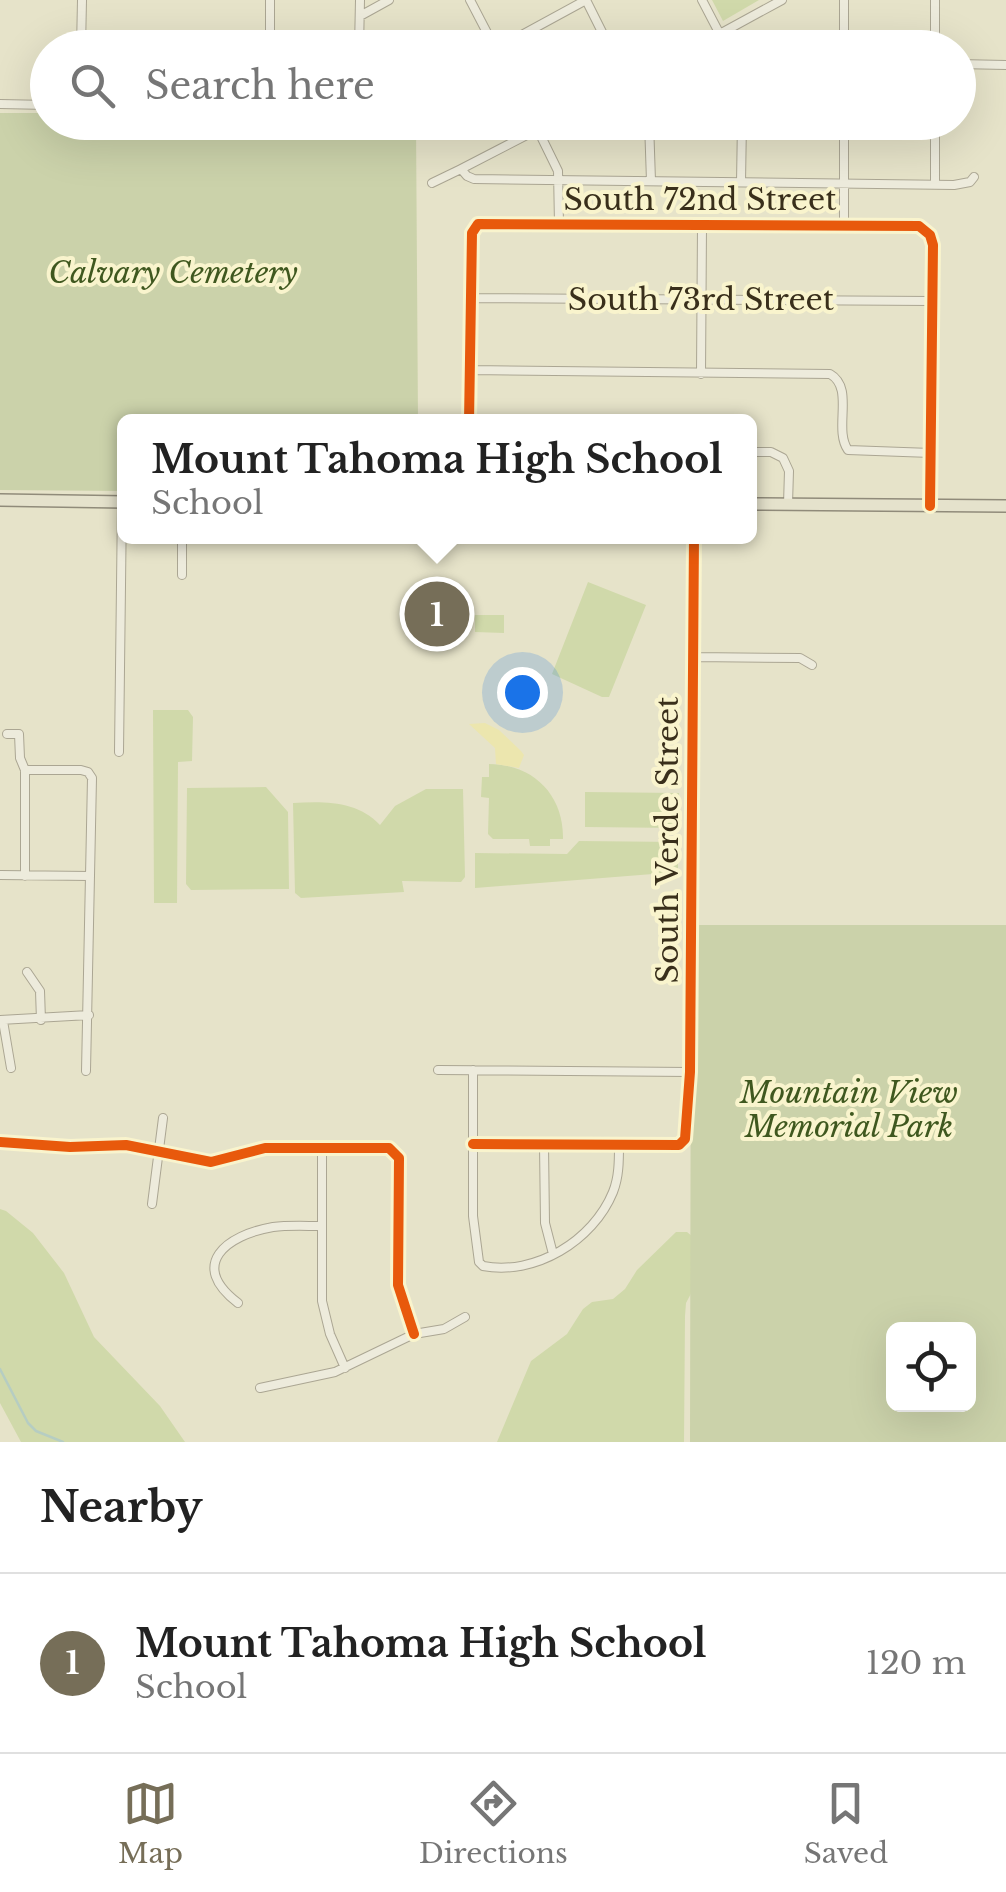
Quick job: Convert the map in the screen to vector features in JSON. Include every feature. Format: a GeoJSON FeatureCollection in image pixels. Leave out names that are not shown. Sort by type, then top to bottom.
{"type":"FeatureCollection","features":[{"type":"Feature","properties":{"kind":"main road"},"geometry":{"type":"LineString","coordinates":[[0,500],[117,502]]}},
{"type":"Feature","properties":{"kind":"main road"},"geometry":{"type":"LineString","coordinates":[[757,504],[1006,506]]}},
{"type":"Feature","properties":{"kind":"street"},"geometry":{"type":"LineString","coordinates":[[81,30],[82,0]]}},
{"type":"Feature","properties":{"kind":"street"},"geometry":{"type":"LineString","coordinates":[[270,0],[270,30]]}},
{"type":"Feature","properties":{"kind":"street"},"geometry":{"type":"LineString","coordinates":[[360,0],[360,30]]}},
{"type":"Feature","properties":{"kind":"street"},"geometry":{"type":"LineString","coordinates":[[360,16],[389,0]]}},
{"type":"Feature","properties":{"kind":"street"},"geometry":{"type":"LineString","coordinates":[[470,0],[486,30]]}},
{"type":"Feature","properties":{"kind":"street"},"geometry":{"type":"LineString","coordinates":[[530,30],[586,0],[601,30]]}},
{"type":"Feature","properties":{"kind":"street"},"geometry":{"type":"LineString","coordinates":[[702,0],[718,30]]}},
{"type":"Feature","properties":{"kind":"street"},"geometry":{"type":"LineString","coordinates":[[727,30],[782,0]]}},
{"type":"Feature","properties":{"kind":"street"},"geometry":{"type":"LineString","coordinates":[[844,0],[844,30]]}},
{"type":"Feature","properties":{"kind":"street"},"geometry":{"type":"LineString","coordinates":[[935,0],[935,30]]}},
{"type":"Feature","properties":{"kind":"street"},"geometry":{"type":"LineString","coordinates":[[976,64],[1006,65]]}},
{"type":"Feature","properties":{"kind":"street"},"geometry":{"type":"LineString","coordinates":[[0,104],[30,104]]}},
{"type":"Feature","properties":{"kind":"street"},"geometry":{"type":"LineString","coordinates":[[432,182],[512,140]]}},
{"type":"Feature","properties":{"kind":"street"},"geometry":{"type":"LineString","coordinates":[[543,140],[557,168],[560,224]]}},
{"type":"Feature","properties":{"kind":"street"},"geometry":{"type":"LineString","coordinates":[[650,140],[651,181]]}},
{"type":"Feature","properties":{"kind":"street"},"geometry":{"type":"LineString","coordinates":[[741,182],[742,140]]}},
{"type":"Feature","properties":{"kind":"street"},"geometry":{"type":"LineString","coordinates":[[844,140],[844,225]]}},
{"type":"Feature","properties":{"kind":"street"},"geometry":{"type":"LineString","coordinates":[[935,140],[935,184]]}},
{"type":"Feature","properties":{"kind":"street"},"geometry":{"type":"LineString","coordinates":[[461,169],[474,179],[559,181],[961,185],[974,177]]}},
{"type":"Feature","properties":{"kind":"street","name":"South 72nd Street"},"geometry":{"type":"LineString","coordinates":[[470,298],[472,233],[475,226],[490,222],[925,229],[933,245],[932,301]]}},
{"type":"Feature","properties":{"kind":"street"},"geometry":{"type":"LineString","coordinates":[[701,374],[702,226]]}},
{"type":"Feature","properties":{"kind":"street"},"geometry":{"type":"LineString","coordinates":[[470,298],[470,414]]}},
{"type":"Feature","properties":{"kind":"street","name":"South 73rd Street"},"geometry":{"type":"LineString","coordinates":[[470,298],[932,301]]}},
{"type":"Feature","properties":{"kind":"street"},"geometry":{"type":"LineString","coordinates":[[930,506],[932,301]]}},
{"type":"Feature","properties":{"kind":"street"},"geometry":{"type":"LineString","coordinates":[[470,370],[830,374],[838,378],[842,387],[842,439],[848,450],[931,453]]}},
{"type":"Feature","properties":{"kind":"street"},"geometry":{"type":"LineString","coordinates":[[757,452],[783,458],[789,470],[788,504]]}},
{"type":"Feature","properties":{"kind":"street"},"geometry":{"type":"LineString","coordinates":[[119,752],[123,544]]}},
{"type":"Feature","properties":{"kind":"street"},"geometry":{"type":"LineString","coordinates":[[182,544],[182,574]]}},
{"type":"Feature","properties":{"kind":"street","name":"South Verde Street"},"geometry":{"type":"LineString","coordinates":[[619,1145],[683,1143],[690,1072],[694,544]]}},
{"type":"Feature","properties":{"kind":"street"},"geometry":{"type":"LineString","coordinates":[[693,656],[800,658],[812,666]]}},
{"type":"Feature","properties":{"kind":"street"},"geometry":{"type":"LineString","coordinates":[[6,734],[19,734],[25,770],[25,876]]}},
{"type":"Feature","properties":{"kind":"street"},"geometry":{"type":"LineString","coordinates":[[25,770],[90,773],[86,1071]]}},
{"type":"Feature","properties":{"kind":"street"},"geometry":{"type":"LineString","coordinates":[[0,876],[90,876]]}},
{"type":"Feature","properties":{"kind":"street"},"geometry":{"type":"LineString","coordinates":[[27,972],[40,992],[41,1020]]}},
{"type":"Feature","properties":{"kind":"street"},"geometry":{"type":"LineString","coordinates":[[11,1068],[1,1021],[89,1014]]}},
{"type":"Feature","properties":{"kind":"street"},"geometry":{"type":"LineString","coordinates":[[438,1070],[690,1072]]}},
{"type":"Feature","properties":{"kind":"street"},"geometry":{"type":"LineString","coordinates":[[473,1070],[473,1144],[474,1228],[480,1264],[519,1267],[573,1243],[605,1207],[618,1176],[619,1145],[473,1144]]}},
{"type":"Feature","properties":{"kind":"street"},"geometry":{"type":"LineString","coordinates":[[152,1204],[164,1118]]}},
{"type":"Feature","properties":{"kind":"street"},"geometry":{"type":"LineString","coordinates":[[0,1142],[70,1148],[126,1145],[210,1162],[265,1148],[386,1147],[395,1152],[399,1162],[398,1285],[414,1334]]}},
{"type":"Feature","properties":{"kind":"street"},"geometry":{"type":"LineString","coordinates":[[544,1145],[545,1223],[553,1254]]}},
{"type":"Feature","properties":{"kind":"street"},"geometry":{"type":"LineString","coordinates":[[322,1148],[322,1302],[330,1334],[346,1368]]}},
{"type":"Feature","properties":{"kind":"street"},"geometry":{"type":"LineString","coordinates":[[238,1304],[220,1289],[214,1278],[215,1261],[224,1248],[268,1228],[321,1226]]}},
{"type":"Feature","properties":{"kind":"street"},"geometry":{"type":"LineString","coordinates":[[260,1388],[346,1368],[414,1334],[444,1329],[466,1317]]}},
{"type":"Feature","properties":{"kind":"green space"},"geometry":{"type":"Polygon","coordinates":[[[712,0],[759,0],[723,21],[712,0]]]}},
{"type":"Feature","properties":{"kind":"green space","name":"Calvary Cemetery"},"geometry":{"type":"Polygon","coordinates":[[[0,113],[30,113],[30,140],[416,140],[418,414],[117,414],[117,491],[0,490],[0,113]]]}},
{"type":"Feature","properties":{"kind":"green space"},"geometry":{"type":"Polygon","coordinates":[[[588,582],[646,605],[609,697],[552,674],[588,582]]]}},
{"type":"Feature","properties":{"kind":"green space"},"geometry":{"type":"Polygon","coordinates":[[[475,615],[504,615],[504,633],[475,632],[475,615]]]}},
{"type":"Feature","properties":{"kind":"green space"},"geometry":{"type":"Polygon","coordinates":[[[153,710],[188,710],[193,717],[192,761],[178,762],[177,903],[154,903],[153,710]]]}},
{"type":"Feature","properties":{"kind":"green space"},"geometry":{"type":"Polygon","coordinates":[[[489,764],[519,770],[543,785],[558,809],[563,839],[550,839],[550,846],[530,846],[529,839],[493,839],[488,834],[489,798],[481,797],[482,777],[489,777],[489,764]]]}},
{"type":"Feature","properties":{"kind":"green space"},"geometry":{"type":"Polygon","coordinates":[[[266,787],[288,812],[289,889],[191,890],[186,884],[187,788],[266,787]]]}},
{"type":"Feature","properties":{"kind":"green space"},"geometry":{"type":"Polygon","coordinates":[[[426,789],[463,789],[465,877],[461,882],[402,881],[404,892],[301,898],[295,893],[293,803],[351,807],[380,825],[395,806],[426,789]]]}},
{"type":"Feature","properties":{"kind":"green space"},"geometry":{"type":"Polygon","coordinates":[[[585,792],[679,793],[678,828],[585,827],[585,792]]]}},
{"type":"Feature","properties":{"kind":"green space"},"geometry":{"type":"Polygon","coordinates":[[[579,841],[678,842],[678,872],[475,888],[475,853],[567,854],[579,841]]]}},
{"type":"Feature","properties":{"kind":"green space","name":"Mountain View Memorial Park"},"geometry":{"type":"Polygon","coordinates":[[[691,925],[1006,925],[1006,1442],[690,1442],[691,925]]]}},
{"type":"Feature","properties":{"kind":"green space"},"geometry":{"type":"Polygon","coordinates":[[[0,1209],[33,1233],[64,1273],[94,1337],[160,1406],[185,1442],[21,1442],[0,1403],[0,1209]]]}},
{"type":"Feature","properties":{"kind":"green space"},"geometry":{"type":"Polygon","coordinates":[[[676,1232],[687,1232],[699,1242],[696,1284],[686,1303],[685,1316],[684,1442],[497,1442],[531,1361],[567,1334],[592,1302],[613,1299],[625,1289],[637,1270],[676,1232]]]}},
{"type":"Feature","properties":{"kind":"sand"},"geometry":{"type":"Polygon","coordinates":[[[485,723],[499,730],[521,751],[524,755],[519,768],[496,764],[495,748],[469,724],[485,723]]]}},
{"type":"Feature","properties":{"kind":"waterway"},"geometry":{"type":"LineString","coordinates":[[0,1369],[28,1423],[36,1431],[63,1442]]}},
{"type":"Feature","properties":{"kind":"cycle path"},"geometry":{"type":"LineString","coordinates":[[469,414],[472,233],[478,224],[919,226],[930,235],[933,245],[930,506]]}},
{"type":"Feature","properties":{"kind":"cycle path"},"geometry":{"type":"LineString","coordinates":[[473,1144],[679,1145],[685,1139],[690,1072],[694,544]]}},
{"type":"Feature","properties":{"kind":"cycle path"},"geometry":{"type":"LineString","coordinates":[[0,1142],[70,1147],[126,1145],[211,1162],[265,1148],[389,1148],[399,1158],[398,1285],[414,1334]]}},
{"type":"Feature","properties":{"kind":"place","name":"Mount Tahoma High School"},"geometry":{"type":"Point","coordinates":[437,614]}}]}
